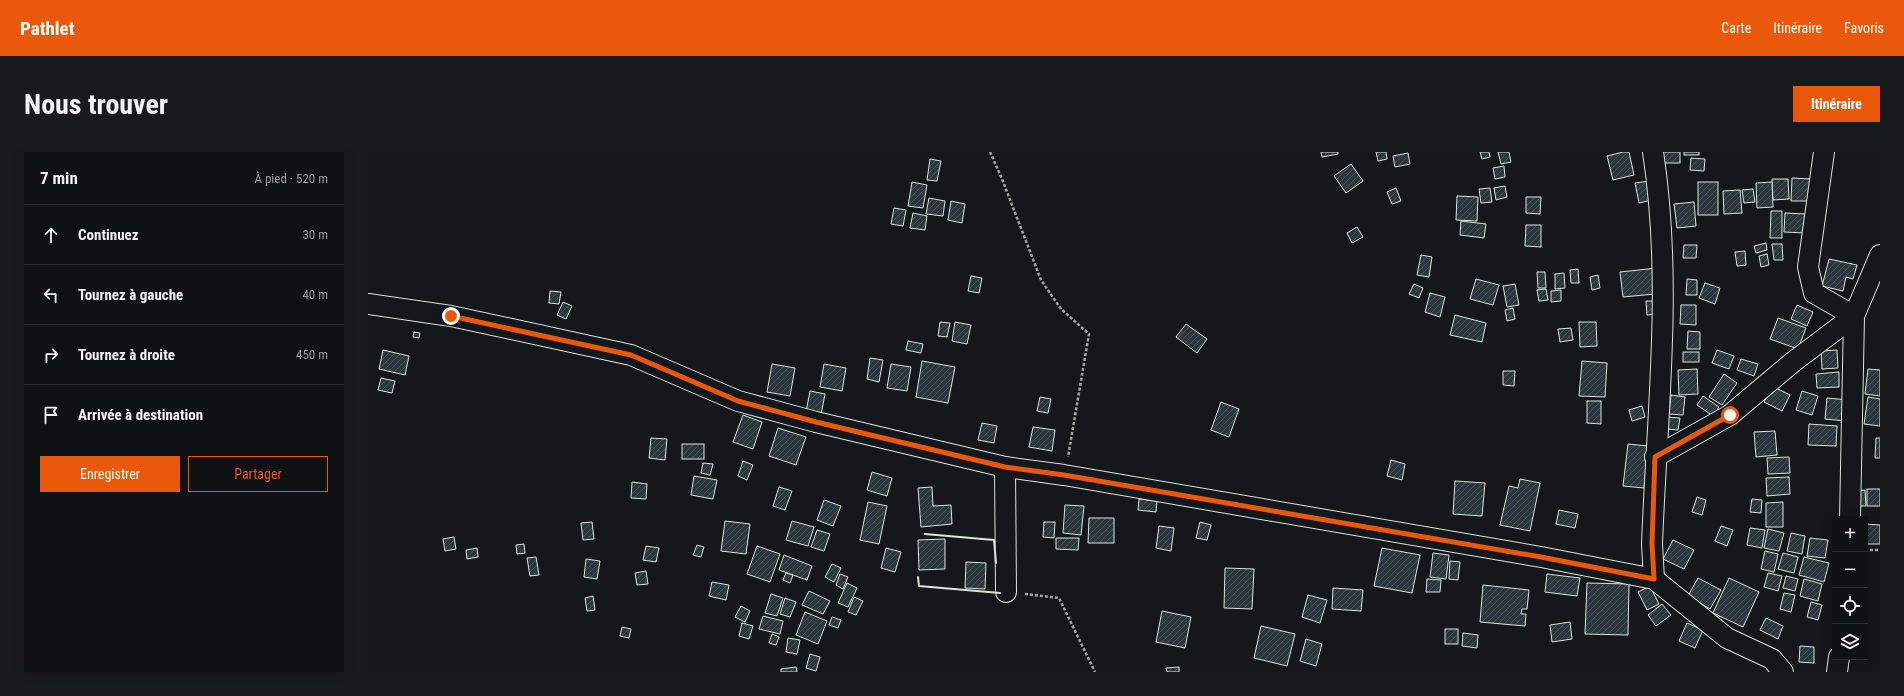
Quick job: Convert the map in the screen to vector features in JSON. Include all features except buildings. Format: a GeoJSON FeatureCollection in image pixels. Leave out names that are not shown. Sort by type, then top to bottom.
{"type":"FeatureCollection","features":[{"type":"Feature","properties":{"kind":"street"},"geometry":{"type":"LineString","coordinates":[[1653,152],[1658,186],[1664,315],[1659,415],[1655,457],[1652,544],[1654,579]]}},
{"type":"Feature","properties":{"kind":"street"},"geometry":{"type":"LineString","coordinates":[[1824,152],[1808,267],[1814,293],[1854,316]]}},
{"type":"Feature","properties":{"kind":"street"},"geometry":{"type":"LineString","coordinates":[[1850,516],[1854,316],[1880,255]]}},
{"type":"Feature","properties":{"kind":"street"},"geometry":{"type":"LineString","coordinates":[[368,304],[451,316],[631,355],[738,401],[816,422],[1005,467],[1064,475],[1541,557],[1654,579],[1727,638],[1772,659],[1782,672]]}},
{"type":"Feature","properties":{"kind":"street"},"geometry":{"type":"LineString","coordinates":[[1655,457],[1730,415],[1793,362],[1854,316]]}},
{"type":"Feature","properties":{"kind":"street"},"geometry":{"type":"LineString","coordinates":[[1005,467],[1006,592]]}},
{"type":"Feature","properties":{"kind":"street"},"geometry":{"type":"LineString","coordinates":[[1837,672],[1839,660]]}},
{"type":"Feature","properties":{"kind":"path"},"geometry":{"type":"LineString","coordinates":[[990,152],[1041,280],[1061,310],[1089,334],[1064,475]]}},
{"type":"Feature","properties":{"kind":"path"},"geometry":{"type":"LineString","coordinates":[[1868,550],[1880,550]]}},
{"type":"Feature","properties":{"kind":"path"},"geometry":{"type":"LineString","coordinates":[[1006,592],[1059,598],[1095,672]]}},
{"type":"Feature","properties":{"kind":"wall"},"geometry":{"type":"LineString","coordinates":[[925,534],[994,540],[996,563]]}},
{"type":"Feature","properties":{"kind":"wall"},"geometry":{"type":"LineString","coordinates":[[918,577],[919,586],[1000,593]]}},
{"type":"Feature","properties":{"kind":"route"},"geometry":{"type":"LineString","coordinates":[[451,316],[631,355],[738,401],[816,422],[1005,467],[1064,475],[1541,557],[1654,579],[1652,544],[1655,457],[1730,415]]}}]}
